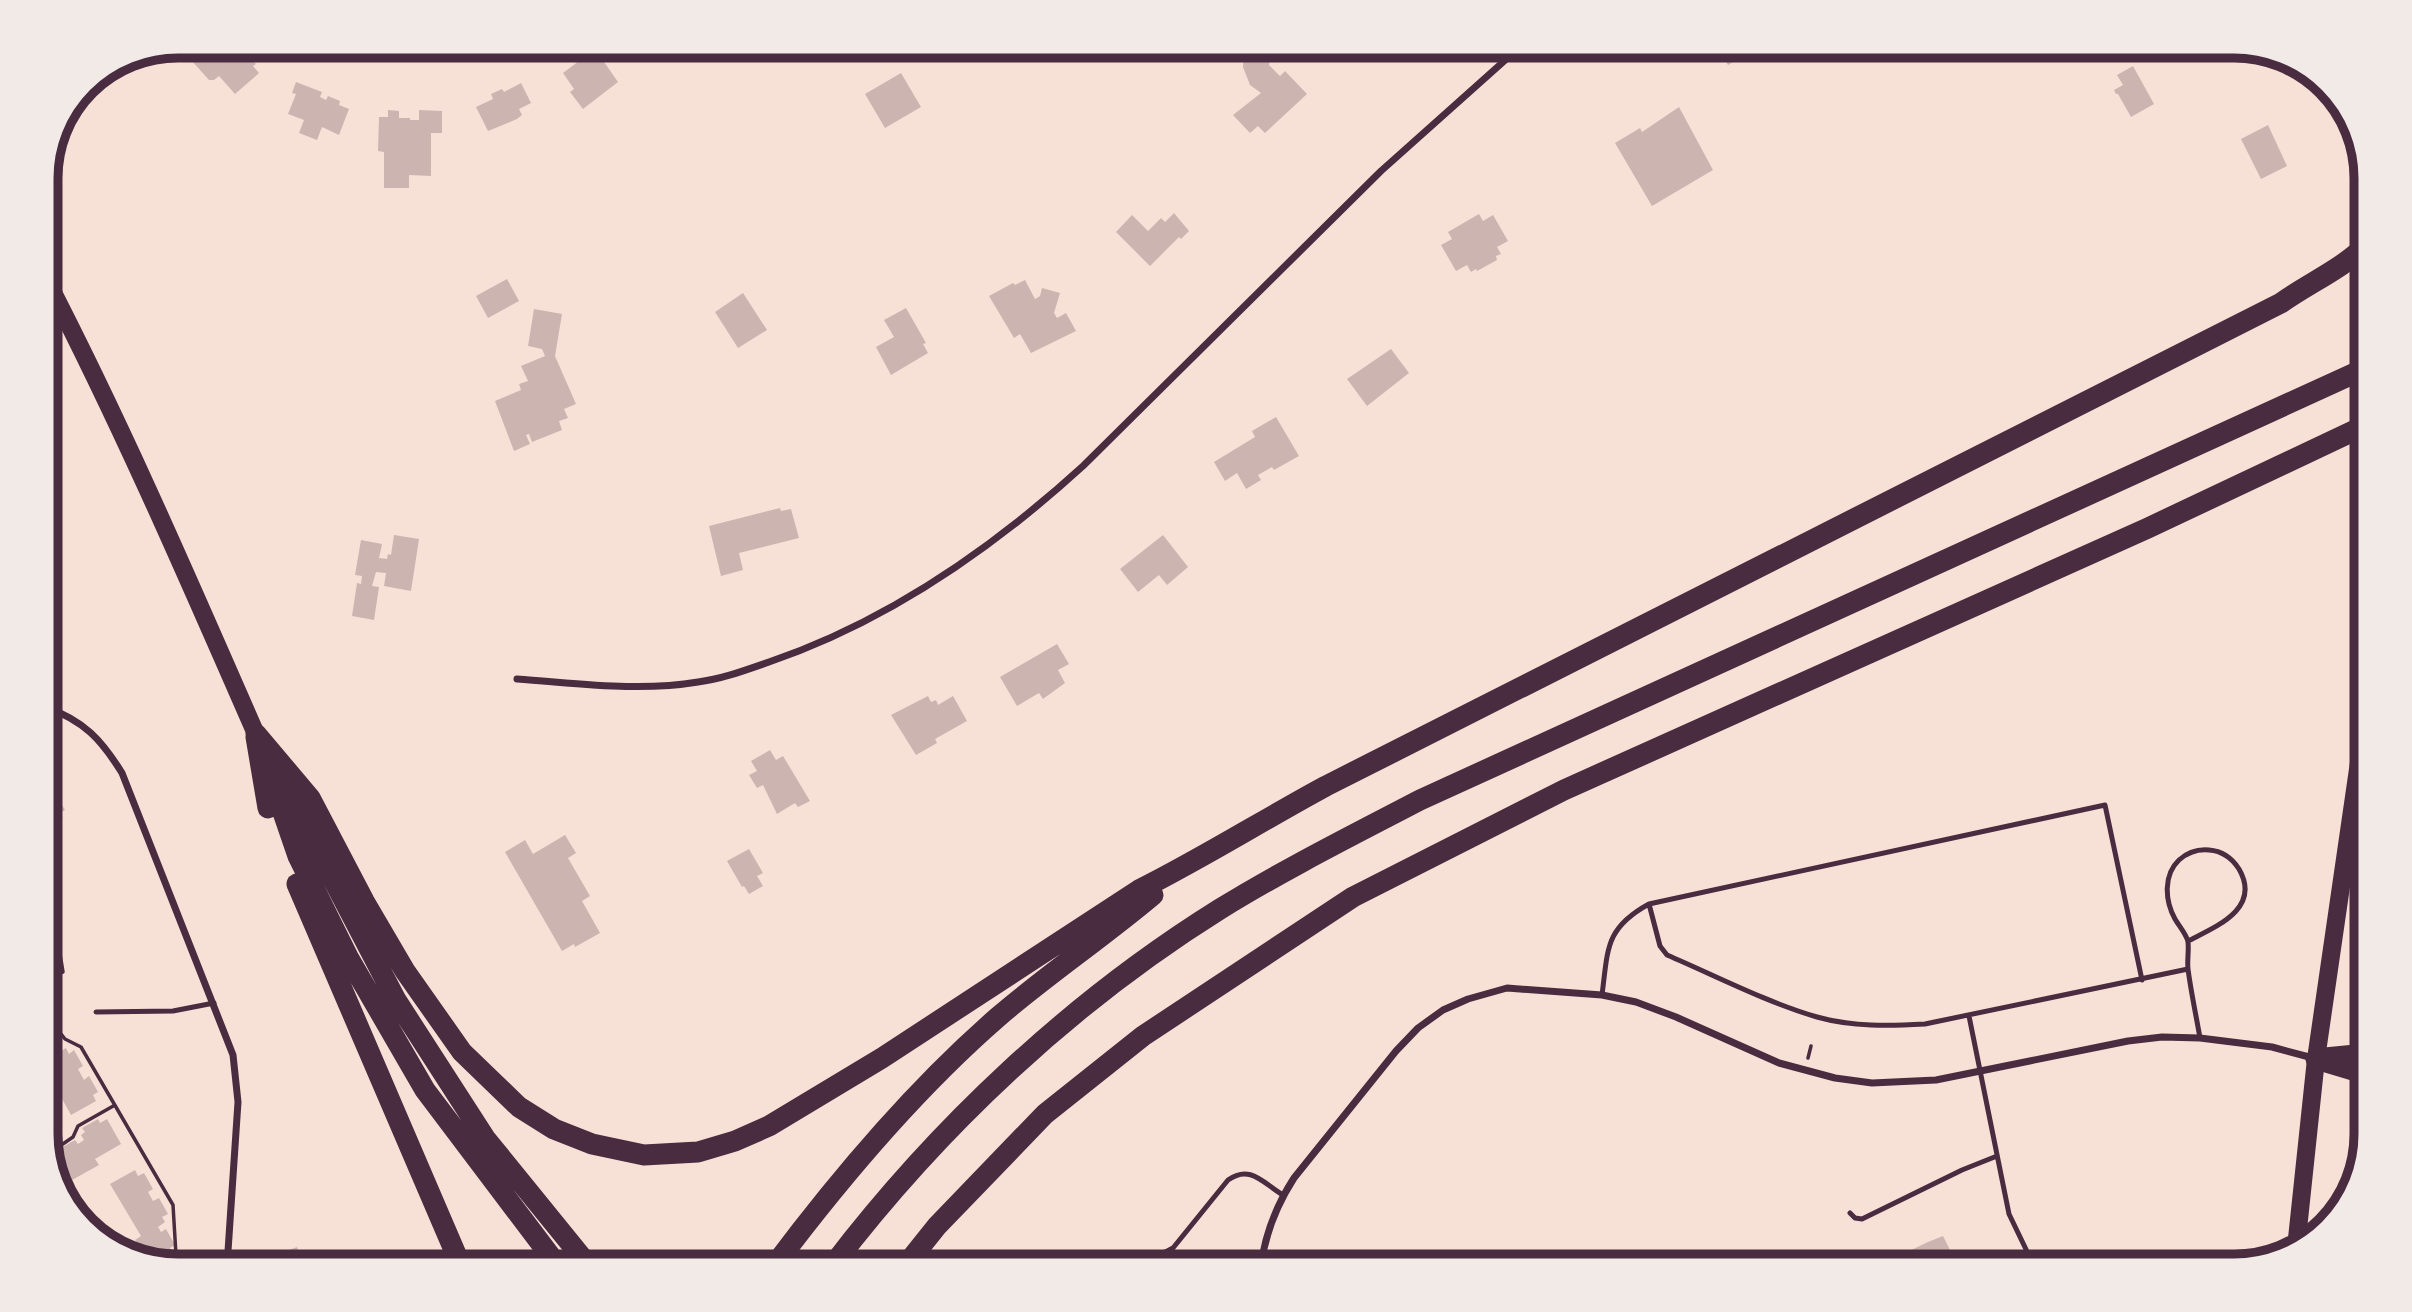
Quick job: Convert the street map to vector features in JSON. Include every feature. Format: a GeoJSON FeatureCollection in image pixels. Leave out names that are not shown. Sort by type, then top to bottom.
{"type":"FeatureCollection","features":[{"type":"Feature","properties":{"kind":"highway"},"geometry":{"type":"LineString","coordinates":[[256,734],[310,798],[364,901],[405,971],[463,1052],[519,1107],[554,1129],[592,1144],[644,1155],[698,1152],[735,1141],[769,1126],[882,1058],[1139,890],[1189,865],[1254,825],[1326,786],[2281,303],[2354,257]]}},
{"type":"Feature","properties":{"kind":"highway"},"geometry":{"type":"LineString","coordinates":[[2281,303],[2311,294],[2354,273]]}},
{"type":"Feature","properties":{"kind":"highway"},"geometry":{"type":"LineString","coordinates":[[842,1254],[901,1183],[961,1119],[1043,1041],[1136,967],[1219,909],[1312,855],[1420,800],[2354,374]]}},
{"type":"Feature","properties":{"kind":"highway"},"geometry":{"type":"LineString","coordinates":[[915,1254],[937,1226],[1045,1114],[1143,1036],[1353,897],[1564,790],[2135,534],[2354,431]]}},
{"type":"Feature","properties":{"kind":"highway"},"geometry":{"type":"LineString","coordinates":[[256,734],[269,818],[456,1254]]}},
{"type":"Feature","properties":{"kind":"highway"},"geometry":{"type":"LineString","coordinates":[[256,734],[298,856],[348,957],[425,1090],[549,1254]]}},
{"type":"Feature","properties":{"kind":"highway"},"geometry":{"type":"LineString","coordinates":[[256,734],[306,823],[396,1000],[485,1138],[579,1254]]}},
{"type":"Feature","properties":{"kind":"highway"},"geometry":{"type":"LineString","coordinates":[[784,1254],[844,1178],[945,1067],[1049,974],[1189,865]]}},
{"type":"Feature","properties":{"kind":"highway"},"geometry":{"type":"LineString","coordinates":[[2316,1059],[2354,1055]]}},
{"type":"Feature","properties":{"kind":"highway"},"geometry":{"type":"LineString","coordinates":[[2316,1059],[2354,1070]]}},
{"type":"Feature","properties":{"kind":"main road"},"geometry":{"type":"LineString","coordinates":[[58,303],[141,476],[256,734]]}},
{"type":"Feature","properties":{"kind":"main road"},"geometry":{"type":"LineString","coordinates":[[2297,1236],[2316,1059],[2354,797]]}},
{"type":"Feature","properties":{"kind":"street"},"geometry":{"type":"LineString","coordinates":[[517,679],[652,686],[698,682],[742,672],[842,634],[950,571],[997,538],[1083,466],[1381,171],[1508,58]]}},
{"type":"Feature","properties":{"kind":"street"},"geometry":{"type":"LineString","coordinates":[[58,711],[86,727],[105,746],[121,773],[233,1055],[238,1102],[228,1254]]}},
{"type":"Feature","properties":{"kind":"street"},"geometry":{"type":"LineString","coordinates":[[1264,1254],[1271,1221],[1283,1195],[1396,1051],[1418,1028],[1443,1010],[1468,999],[1507,988],[1602,995],[1656,1009],[1779,1063],[1835,1078],[1872,1083],[1936,1080],[2128,1041],[2162,1037],[2200,1038],[2272,1047],[2316,1059]]}},
{"type":"Feature","properties":{"kind":"lane"},"geometry":{"type":"LineString","coordinates":[[1602,995],[1608,948],[1618,926],[1631,914],[1649,904],[2105,805],[2141,980]]}},
{"type":"Feature","properties":{"kind":"lane"},"geometry":{"type":"LineString","coordinates":[[2188,941],[2230,919],[2243,898],[2241,873],[2234,862],[2224,854],[2212,850],[2187,854],[2177,862],[2167,885],[2173,915],[2188,941],[2188,969],[2200,1038]]}},
{"type":"Feature","properties":{"kind":"lane"},"geometry":{"type":"LineString","coordinates":[[1649,904],[1661,946],[1667,954],[1796,1009],[1855,1024],[1925,1024],[2188,969]]}},
{"type":"Feature","properties":{"kind":"lane"},"geometry":{"type":"LineString","coordinates":[[96,1012],[173,1011],[214,1003]]}},
{"type":"Feature","properties":{"kind":"lane"},"geometry":{"type":"LineString","coordinates":[[1969,1016],[2009,1214],[2028,1254]]}},
{"type":"Feature","properties":{"kind":"lane"},"geometry":{"type":"LineString","coordinates":[[1850,1213],[1855,1218],[1862,1219],[1962,1170],[1997,1156]]}},
{"type":"Feature","properties":{"kind":"lane"},"geometry":{"type":"LineString","coordinates":[[1163,1254],[1173,1248],[1228,1180],[1238,1173],[1251,1174],[1283,1195]]}},
{"type":"Feature","properties":{"kind":"path"},"geometry":{"type":"LineString","coordinates":[[58,942],[63,972],[58,975]]}},
{"type":"Feature","properties":{"kind":"path"},"geometry":{"type":"LineString","coordinates":[[58,1030],[65,1039],[82,1047],[173,1205],[176,1254]]}},
{"type":"Feature","properties":{"kind":"path"},"geometry":{"type":"LineString","coordinates":[[1808,1060],[1811,1046]]}},
{"type":"Feature","properties":{"kind":"path"},"geometry":{"type":"LineString","coordinates":[[59,1147],[73,1137],[78,1126],[115,1105]]}},
{"type":"Feature","properties":{"kind":"building"},"geometry":{"type":"Polygon","coordinates":[[[195,58],[251,58],[259,73],[235,94],[219,76],[209,80],[192,61],[195,58]]]}},
{"type":"Feature","properties":{"kind":"building"},"geometry":{"type":"Polygon","coordinates":[[[577,58],[601,58],[618,82],[583,109],[570,92],[574,89],[563,73],[579,61],[577,58]]]}},
{"type":"Feature","properties":{"kind":"building"},"geometry":{"type":"Polygon","coordinates":[[[1243,58],[1270,58],[1269,65],[1280,76],[1285,71],[1307,94],[1265,133],[1258,126],[1250,133],[1233,115],[1261,93],[1250,85],[1243,67],[1243,58]]]}},
{"type":"Feature","properties":{"kind":"building"},"geometry":{"type":"Polygon","coordinates":[[[1724,58],[1740,58],[1728,65],[1724,58]]]}},
{"type":"Feature","properties":{"kind":"building"},"geometry":{"type":"Polygon","coordinates":[[[2133,66],[2154,104],[2131,117],[2114,90],[2123,85],[2117,75],[2133,66]]]}},
{"type":"Feature","properties":{"kind":"building"},"geometry":{"type":"Polygon","coordinates":[[[901,73],[921,107],[885,128],[865,94],[901,73]]]}},
{"type":"Feature","properties":{"kind":"building"},"geometry":{"type":"Polygon","coordinates":[[[296,82],[322,92],[320,97],[326,100],[328,96],[340,101],[339,105],[349,109],[339,135],[322,127],[317,140],[299,133],[304,120],[288,114],[296,94],[292,93],[296,82]]]}},
{"type":"Feature","properties":{"kind":"building"},"geometry":{"type":"Polygon","coordinates":[[[521,83],[531,103],[519,109],[522,115],[517,119],[488,131],[476,107],[493,99],[491,94],[502,89],[504,92],[521,83]]]}},
{"type":"Feature","properties":{"kind":"building"},"geometry":{"type":"Polygon","coordinates":[[[1679,107],[1713,170],[1652,206],[1615,143],[1640,128],[1642,132],[1679,107]]]}},
{"type":"Feature","properties":{"kind":"building"},"geometry":{"type":"Polygon","coordinates":[[[388,110],[399,111],[399,118],[410,120],[419,120],[419,110],[442,111],[442,133],[431,133],[431,176],[409,175],[409,188],[384,188],[384,152],[378,151],[379,117],[388,117],[388,110]]]}},
{"type":"Feature","properties":{"kind":"building"},"geometry":{"type":"Polygon","coordinates":[[[2268,125],[2287,166],[2261,179],[2241,139],[2268,125]]]}},
{"type":"Feature","properties":{"kind":"building"},"geometry":{"type":"Polygon","coordinates":[[[1174,213],[1189,231],[1181,239],[1179,237],[1150,266],[1116,232],[1132,215],[1148,231],[1161,218],[1165,222],[1174,213]]]}},
{"type":"Feature","properties":{"kind":"building"},"geometry":{"type":"Polygon","coordinates":[[[1479,214],[1483,221],[1493,215],[1508,241],[1497,247],[1501,254],[1496,256],[1497,260],[1477,271],[1476,269],[1471,272],[1467,265],[1456,271],[1441,245],[1452,239],[1448,232],[1479,214]]]}},
{"type":"Feature","properties":{"kind":"building"},"geometry":{"type":"Polygon","coordinates":[[[507,279],[519,301],[488,318],[476,296],[507,279]]]}},
{"type":"Feature","properties":{"kind":"building"},"geometry":{"type":"Polygon","coordinates":[[[1025,280],[1035,299],[1040,296],[1042,288],[1060,293],[1054,313],[1057,318],[1066,313],[1076,331],[1031,353],[1020,334],[1014,338],[989,296],[1013,283],[1015,285],[1025,280]]]}},
{"type":"Feature","properties":{"kind":"building"},"geometry":{"type":"Polygon","coordinates":[[[743,293],[767,330],[738,348],[715,312],[743,293]]]}},
{"type":"Feature","properties":{"kind":"building"},"geometry":{"type":"Polygon","coordinates":[[[906,308],[926,343],[923,344],[928,353],[891,375],[876,347],[894,337],[884,320],[906,308]]]}},
{"type":"Feature","properties":{"kind":"building"},"geometry":{"type":"Polygon","coordinates":[[[534,309],[562,314],[555,356],[576,404],[564,409],[568,418],[559,421],[562,430],[532,442],[529,434],[526,435],[530,444],[514,451],[495,401],[521,390],[519,384],[528,381],[521,366],[545,356],[542,349],[528,346],[534,309]]]}},
{"type":"Feature","properties":{"kind":"building"},"geometry":{"type":"Polygon","coordinates":[[[1391,349],[1409,373],[1367,406],[1347,379],[1391,349]]]}},
{"type":"Feature","properties":{"kind":"building"},"geometry":{"type":"Polygon","coordinates":[[[1276,417],[1299,456],[1274,470],[1272,467],[1258,475],[1261,480],[1246,489],[1237,473],[1225,481],[1214,462],[1255,437],[1252,431],[1276,417]]]}},
{"type":"Feature","properties":{"kind":"building"},"geometry":{"type":"Polygon","coordinates":[[[780,508],[781,511],[791,509],[799,538],[739,553],[743,570],[721,576],[709,526],[780,508]]]}},
{"type":"Feature","properties":{"kind":"building"},"geometry":{"type":"Polygon","coordinates":[[[394,535],[419,539],[411,591],[384,586],[386,573],[376,572],[372,586],[379,587],[374,620],[352,616],[357,583],[361,584],[362,576],[355,575],[361,540],[382,544],[379,558],[387,559],[388,554],[391,555],[394,535]]]}},
{"type":"Feature","properties":{"kind":"building"},"geometry":{"type":"Polygon","coordinates":[[[1163,535],[1188,567],[1167,585],[1159,575],[1138,592],[1120,569],[1163,535]]]}},
{"type":"Feature","properties":{"kind":"building"},"geometry":{"type":"Polygon","coordinates":[[[1057,644],[1069,664],[1058,670],[1065,683],[1043,699],[1039,693],[1017,706],[1000,677],[1057,644]]]}},
{"type":"Feature","properties":{"kind":"building"},"geometry":{"type":"Polygon","coordinates":[[[928,696],[931,702],[936,700],[938,705],[953,696],[967,721],[935,739],[937,743],[916,755],[891,715],[928,696]]]}},
{"type":"Feature","properties":{"kind":"building"},"geometry":{"type":"Polygon","coordinates":[[[770,750],[776,760],[783,756],[810,801],[798,807],[795,803],[777,814],[763,785],[757,788],[749,775],[757,771],[751,761],[770,750]]]}},
{"type":"Feature","properties":{"kind":"building"},"geometry":{"type":"Polygon","coordinates":[[[58,798],[65,810],[60,813],[63,818],[58,821],[58,798]]]}},
{"type":"Feature","properties":{"kind":"building"},"geometry":{"type":"Polygon","coordinates":[[[565,835],[576,853],[568,858],[590,896],[582,901],[600,933],[562,951],[505,852],[525,840],[533,854],[565,835]]]}},
{"type":"Feature","properties":{"kind":"building"},"geometry":{"type":"Polygon","coordinates":[[[749,849],[763,873],[757,876],[763,886],[749,894],[727,861],[749,849]]]}},
{"type":"Feature","properties":{"kind":"building"},"geometry":{"type":"Polygon","coordinates":[[[66,1048],[69,1054],[74,1050],[83,1066],[78,1069],[84,1080],[89,1076],[98,1092],[93,1095],[96,1101],[71,1115],[58,1092],[58,1053],[66,1048]]]}},
{"type":"Feature","properties":{"kind":"building"},"geometry":{"type":"Polygon","coordinates":[[[98,1119],[100,1123],[107,1119],[121,1144],[95,1159],[99,1165],[72,1180],[75,1186],[70,1189],[60,1158],[63,1153],[61,1148],[75,1140],[78,1144],[84,1140],[81,1135],[85,1132],[82,1128],[98,1119]]]}},
{"type":"Feature","properties":{"kind":"building"},"geometry":{"type":"Polygon","coordinates":[[[135,1170],[138,1176],[144,1173],[153,1189],[148,1192],[153,1201],[159,1198],[168,1214],[162,1217],[165,1222],[158,1227],[161,1232],[166,1229],[175,1245],[170,1248],[173,1253],[139,1248],[135,1240],[141,1236],[110,1184],[135,1170]]]}},
{"type":"Feature","properties":{"kind":"building"},"geometry":{"type":"Polygon","coordinates":[[[1943,1236],[1952,1254],[1903,1254],[1943,1236]]]}},
{"type":"Feature","properties":{"kind":"building"},"geometry":{"type":"Polygon","coordinates":[[[297,1247],[300,1254],[278,1254],[297,1247]]]}}]}
